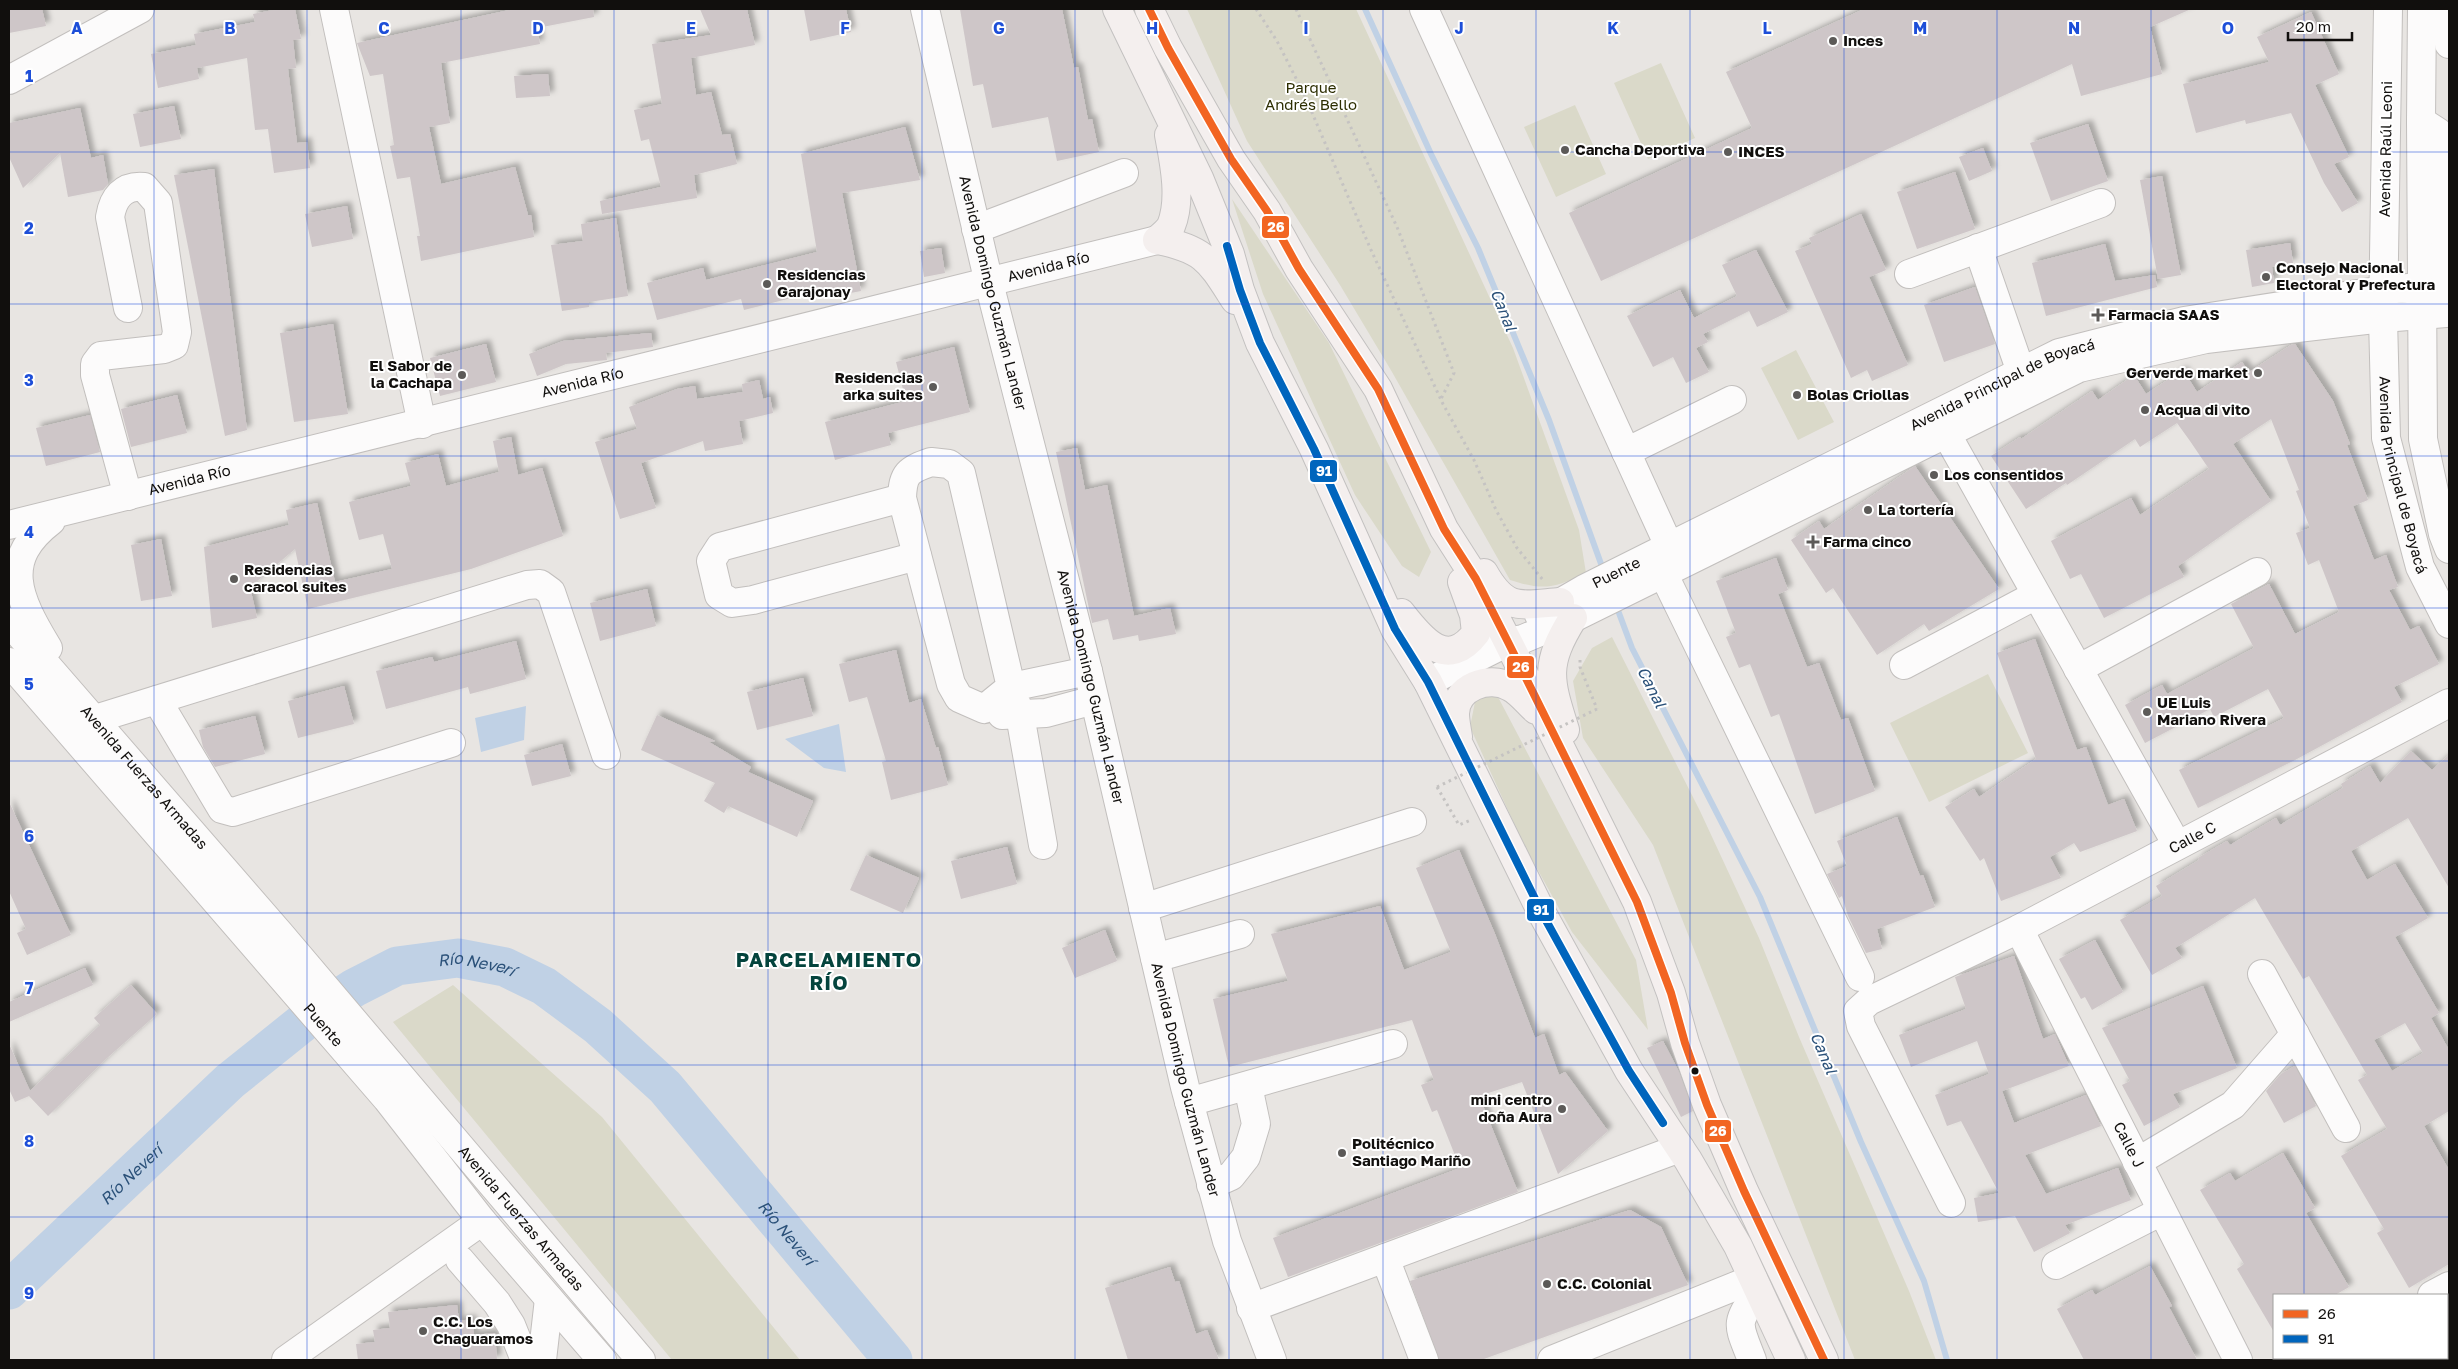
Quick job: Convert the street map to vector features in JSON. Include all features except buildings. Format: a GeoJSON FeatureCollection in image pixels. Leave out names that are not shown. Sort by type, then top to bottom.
{"type":"FeatureCollection","features":[{"type":"Feature","properties":{"kind":"main road"},"geometry":{"type":"LineString","coordinates":[[1117,9],[1215,216],[1260,343],[1314,449],[1395,629],[1428,682],[1491,812],[1629,1071],[1711,1198],[1792,1360]]}},
{"type":"Feature","properties":{"kind":"main road"},"geometry":{"type":"LineString","coordinates":[[1149,9],[1168,48],[1231,159],[1267,211],[1299,269],[1378,389],[1444,529],[1474,615],[1476,633],[1466,645],[1454,651],[1438,649],[1425,642],[1399,610],[1364,560]]}},
{"type":"Feature","properties":{"kind":"main road"},"geometry":{"type":"LineString","coordinates":[[1157,240],[1170,228],[1175,210],[1174,159],[1163,104]]}},
{"type":"Feature","properties":{"kind":"main road"},"geometry":{"type":"LineString","coordinates":[[1157,240],[1189,247],[1204,257],[1236,302],[1248,313]]}},
{"type":"Feature","properties":{"kind":"main road"},"geometry":{"type":"LineString","coordinates":[[1444,529],[1460,538],[1491,586],[1507,601],[1520,606],[1578,604],[1553,657],[1551,673],[1557,704],[1572,750],[1569,765]]}},
{"type":"Feature","properties":{"kind":"main road"},"geometry":{"type":"LineString","coordinates":[[1444,529],[1476,579],[1637,902],[1671,993],[1685,1043],[1707,1106],[1744,1191],[1824,1360]]}},
{"type":"Feature","properties":{"kind":"main road"},"geometry":{"type":"LineString","coordinates":[[1460,750],[1455,713],[1460,698],[1474,686],[1492,681],[1510,687],[1548,722]]}},
{"type":"Feature","properties":{"kind":"street"},"geometry":{"type":"LineString","coordinates":[[9,80],[140,9]]}},
{"type":"Feature","properties":{"kind":"street"},"geometry":{"type":"LineString","coordinates":[[334,9],[422,424]]}},
{"type":"Feature","properties":{"kind":"street","name":"Avenida Domingo Guzmán Lander"},"geometry":{"type":"LineString","coordinates":[[925,9],[989,283],[1088,671],[1189,1102],[1227,1241],[1272,1360]]}},
{"type":"Feature","properties":{"kind":"street"},"geometry":{"type":"LineString","coordinates":[[1424,9],[1626,452],[1659,563],[1860,976]]}},
{"type":"Feature","properties":{"kind":"street","name":"Avenida Raúl Leoni"},"geometry":{"type":"LineString","coordinates":[[2383,290],[2388,9]]}},
{"type":"Feature","properties":{"kind":"street"},"geometry":{"type":"LineString","coordinates":[[2421,287],[2422,9]]}},
{"type":"Feature","properties":{"kind":"street"},"geometry":{"type":"LineString","coordinates":[[2447,9],[2449,44]]}},
{"type":"Feature","properties":{"kind":"street"},"geometry":{"type":"LineString","coordinates":[[2421,121],[2438,132],[2444,139],[2439,314]]}},
{"type":"Feature","properties":{"kind":"street"},"geometry":{"type":"LineString","coordinates":[[976,228],[1124,173]]}},
{"type":"Feature","properties":{"kind":"street"},"geometry":{"type":"LineString","coordinates":[[128,308],[110,217],[112,204],[116,197],[132,186],[144,187],[158,203],[178,332],[174,345],[164,349],[101,356],[95,364],[95,375],[128,496]]}},
{"type":"Feature","properties":{"kind":"street"},"geometry":{"type":"LineString","coordinates":[[1909,274],[2101,203]]}},
{"type":"Feature","properties":{"kind":"street","name":"Avenida Río"},"geometry":{"type":"LineString","coordinates":[[9,524],[422,424],[1157,240]]}},
{"type":"Feature","properties":{"kind":"street"},"geometry":{"type":"LineString","coordinates":[[1978,248],[2021,372]]}},
{"type":"Feature","properties":{"kind":"street","name":"Avenida Principal de Boyacá"},"geometry":{"type":"LineString","coordinates":[[1940,424],[2021,372],[2059,353],[2184,321],[2383,290],[2421,287],[2439,314],[2423,440],[2443,534],[2449,549]]}},
{"type":"Feature","properties":{"kind":"street","name":"Avenida Principal de Boyacá"},"geometry":{"type":"LineString","coordinates":[[2383,290],[2386,438],[2420,566],[2449,624]]}},
{"type":"Feature","properties":{"kind":"street","name":"Avenida Principal de Boyacá"},"geometry":{"type":"LineString","coordinates":[[1659,563],[1940,424],[2079,368],[2206,339],[2383,318],[2439,314]]}},
{"type":"Feature","properties":{"kind":"street"},"geometry":{"type":"LineString","coordinates":[[1626,452],[1732,400]]}},
{"type":"Feature","properties":{"kind":"street"},"geometry":{"type":"LineString","coordinates":[[1940,424],[2177,845]]}},
{"type":"Feature","properties":{"kind":"street"},"geometry":{"type":"LineString","coordinates":[[1043,845],[1020,715],[961,473],[949,464],[931,462],[913,468],[903,480],[902,498],[951,684],[959,698],[998,715],[1020,715],[1046,713],[1094,700]]}},
{"type":"Feature","properties":{"kind":"street"},"geometry":{"type":"LineString","coordinates":[[902,498],[720,547],[711,561],[713,575],[719,595],[732,603],[753,600],[917,556]]}},
{"type":"Feature","properties":{"kind":"street"},"geometry":{"type":"LineString","coordinates":[[70,509],[21,541],[12,559],[12,578],[20,600],[88,711],[157,700],[527,585],[540,584],[551,592],[606,755]]}},
{"type":"Feature","properties":{"kind":"street","name":"Puente"},"geometry":{"type":"LineString","coordinates":[[1428,682],[1508,642],[1519,628],[1578,604],[1659,563]]}},
{"type":"Feature","properties":{"kind":"street"},"geometry":{"type":"LineString","coordinates":[[2078,669],[2258,572]]}},
{"type":"Feature","properties":{"kind":"street"},"geometry":{"type":"LineString","coordinates":[[1904,665],[2036,595]]}},
{"type":"Feature","properties":{"kind":"street","name":"Avenida Fuerzas Armadas"},"geometry":{"type":"LineString","coordinates":[[9,622],[280,934]]}},
{"type":"Feature","properties":{"kind":"street","name":"Avenida Fuerzas Armadas"},"geometry":{"type":"LineString","coordinates":[[9,662],[194,874],[258,951]]}},
{"type":"Feature","properties":{"kind":"street"},"geometry":{"type":"LineString","coordinates":[[984,709],[1012,687],[1088,671]]}},
{"type":"Feature","properties":{"kind":"street"},"geometry":{"type":"LineString","coordinates":[[157,700],[222,810],[233,812],[451,743]]}},
{"type":"Feature","properties":{"kind":"street","name":"Calle C"},"geometry":{"type":"LineString","coordinates":[[1951,1203],[1861,1026],[1858,1011],[1869,1001],[1934,972],[2019,929],[2449,703]]}},
{"type":"Feature","properties":{"kind":"street"},"geometry":{"type":"LineString","coordinates":[[1143,908],[1412,822]]}},
{"type":"Feature","properties":{"kind":"street","name":"Calle J"},"geometry":{"type":"LineString","coordinates":[[2019,929],[2238,1360]]}},
{"type":"Feature","properties":{"kind":"street","name":"Puente"},"geometry":{"type":"LineString","coordinates":[[280,934],[401,1076]]}},
{"type":"Feature","properties":{"kind":"street"},"geometry":{"type":"LineString","coordinates":[[1155,958],[1240,934]]}},
{"type":"Feature","properties":{"kind":"street","name":"Puente"},"geometry":{"type":"LineString","coordinates":[[258,951],[387,1099]]}},
{"type":"Feature","properties":{"kind":"street"},"geometry":{"type":"LineString","coordinates":[[2262,974],[2346,1128]]}},
{"type":"Feature","properties":{"kind":"street"},"geometry":{"type":"LineString","coordinates":[[2137,1162],[2233,1105],[2295,1034]]}},
{"type":"Feature","properties":{"kind":"street"},"geometry":{"type":"LineString","coordinates":[[1189,1102],[1393,1044]]}},
{"type":"Feature","properties":{"kind":"street","name":"Avenida Fuerzas Armadas"},"geometry":{"type":"LineString","coordinates":[[401,1076],[641,1360]]}},
{"type":"Feature","properties":{"kind":"street"},"geometry":{"type":"LineString","coordinates":[[1211,1185],[1231,1176],[1246,1157],[1256,1124],[1248,1086]]}},
{"type":"Feature","properties":{"kind":"street","name":"Avenida Fuerzas Armadas"},"geometry":{"type":"LineString","coordinates":[[387,1099],[482,1221],[602,1360]]}},
{"type":"Feature","properties":{"kind":"street"},"geometry":{"type":"LineString","coordinates":[[1251,1308],[1680,1148]]}},
{"type":"Feature","properties":{"kind":"street"},"geometry":{"type":"LineString","coordinates":[[2056,1265],[2162,1211]]}},
{"type":"Feature","properties":{"kind":"street"},"geometry":{"type":"LineString","coordinates":[[298,1356],[482,1221]]}},
{"type":"Feature","properties":{"kind":"street"},"geometry":{"type":"LineString","coordinates":[[1385,1258],[1424,1360]]}},
{"type":"Feature","properties":{"kind":"street"},"geometry":{"type":"LineString","coordinates":[[460,1260],[497,1304],[511,1325],[525,1360]]}},
{"type":"Feature","properties":{"kind":"street"},"geometry":{"type":"LineString","coordinates":[[1552,1360],[1755,1285]]}},
{"type":"Feature","properties":{"kind":"street"},"geometry":{"type":"LineString","coordinates":[[1752,1360],[1740,1328],[1739,1320],[1755,1285]]}},
{"type":"Feature","properties":{"kind":"street"},"geometry":{"type":"LineString","coordinates":[[2434,1294],[2449,1286]]}},
{"type":"Feature","properties":{"kind":"street"},"geometry":{"type":"LineString","coordinates":[[542,1360],[548,1299]]}},
{"type":"Feature","properties":{"kind":"path"},"geometry":{"type":"LineString","coordinates":[[1256,9],[1277,41],[1304,94],[1340,181],[1441,400],[1516,548],[1578,604]]}},
{"type":"Feature","properties":{"kind":"path"},"geometry":{"type":"LineString","coordinates":[[1296,9],[1397,227],[1454,373],[1441,400]]}},
{"type":"Feature","properties":{"kind":"path"},"geometry":{"type":"LineString","coordinates":[[1491,812],[1459,825],[1437,787],[1597,709],[1580,667],[1580,657]]}},
{"type":"Feature","properties":{"kind":"green space","name":"Parque Andrés Bello"},"geometry":{"type":"Polygon","coordinates":[[[1187,9],[1356,9],[1513,348],[1579,530],[1586,573],[1557,585],[1541,587],[1510,580],[1392,372],[1340,285],[1247,141],[1187,9]]]}},
{"type":"Feature","properties":{"kind":"green space"},"geometry":{"type":"Polygon","coordinates":[[[1661,63],[1695,138],[1648,159],[1614,83],[1661,63]]]}},
{"type":"Feature","properties":{"kind":"green space","name":"Cancha Deportiva"},"geometry":{"type":"Polygon","coordinates":[[[1575,105],[1606,174],[1556,197],[1524,127],[1575,105]]]}},
{"type":"Feature","properties":{"kind":"green space"},"geometry":{"type":"Polygon","coordinates":[[[1232,199],[1329,343],[1431,552],[1419,577],[1402,566],[1355,495],[1263,294],[1232,199]]]}},
{"type":"Feature","properties":{"kind":"green space","name":"Bolas Criollas"},"geometry":{"type":"Polygon","coordinates":[[[1796,350],[1834,422],[1798,440],[1761,368],[1796,350]]]}},
{"type":"Feature","properties":{"kind":"green space"},"geometry":{"type":"Polygon","coordinates":[[[1612,637],[1700,811],[1759,938],[1799,1037],[1909,1291],[1936,1360],[1855,1360],[1653,845],[1583,738],[1573,681],[1592,648],[1612,637]]]}},
{"type":"Feature","properties":{"kind":"green space"},"geometry":{"type":"Polygon","coordinates":[[[1988,674],[2028,753],[1929,802],[1890,723],[1988,674]]]}},
{"type":"Feature","properties":{"kind":"green space"},"geometry":{"type":"Polygon","coordinates":[[[1476,697],[1498,697],[1636,960],[1648,1030],[1572,932],[1522,841],[1470,727],[1476,697]]]}},
{"type":"Feature","properties":{"kind":"green space"},"geometry":{"type":"Polygon","coordinates":[[[453,985],[602,1117],[800,1360],[672,1360],[393,1022],[453,985]]]}},
{"type":"Feature","properties":{"kind":"water"},"geometry":{"type":"Polygon","coordinates":[[[526,706],[524,740],[481,752],[475,718],[526,706]]]}},
{"type":"Feature","properties":{"kind":"water"},"geometry":{"type":"Polygon","coordinates":[[[839,724],[846,772],[824,768],[785,739],[839,724]]]}},
{"type":"Feature","properties":{"kind":"waterway","name":"Canal"},"geometry":{"type":"LineString","coordinates":[[1365,9],[1431,154],[1478,248],[1549,420],[1604,572]]}},
{"type":"Feature","properties":{"kind":"waterway","name":"Canal"},"geometry":{"type":"LineString","coordinates":[[1616,605],[1632,648],[1760,897],[1861,1142],[1924,1281],[1947,1360]]}},
{"type":"Feature","properties":{"kind":"waterway","name":"Río Neverí"},"geometry":{"type":"LineString","coordinates":[[9,1290],[230,1081],[311,1016],[354,988],[397,966],[458,958],[505,967],[544,986],[598,1026],[665,1087],[893,1360]]}},
{"type":"Feature","properties":{"kind":"transit line","name":"26"},"geometry":{"type":"LineString","coordinates":[[1149,9],[1168,48],[1231,159],[1267,211],[1299,269],[1378,389],[1444,529],[1476,579],[1508,642],[1637,902],[1671,993],[1685,1043],[1707,1105],[1744,1191],[1824,1360]]}},
{"type":"Feature","properties":{"kind":"transit line","name":"91"},"geometry":{"type":"LineString","coordinates":[[1227,246],[1240,290],[1260,343],[1314,449],[1395,629],[1428,682],[1543,915],[1629,1071],[1663,1123]]}},
{"type":"Feature","properties":{"kind":"place","name":"Inces"},"geometry":{"type":"Point","coordinates":[1833,41]}},
{"type":"Feature","properties":{"kind":"place","name":"Cancha Deportiva"},"geometry":{"type":"Point","coordinates":[1565,150]}},
{"type":"Feature","properties":{"kind":"place","name":"INCES"},"geometry":{"type":"Point","coordinates":[1728,152]}},
{"type":"Feature","properties":{"kind":"place","name":"Consejo Nacional Electoral y Prefectura"},"geometry":{"type":"Point","coordinates":[2266,277]}},
{"type":"Feature","properties":{"kind":"place","name":"Residencias Garajonay"},"geometry":{"type":"Point","coordinates":[767,284]}},
{"type":"Feature","properties":{"kind":"place","name":"Farmacia SAAS"},"geometry":{"type":"Point","coordinates":[2098,315]}},
{"type":"Feature","properties":{"kind":"place","name":"Gerverde market"},"geometry":{"type":"Point","coordinates":[2258,373]}},
{"type":"Feature","properties":{"kind":"place","name":"El Sabor de la Cachapa"},"geometry":{"type":"Point","coordinates":[462,375]}},
{"type":"Feature","properties":{"kind":"place","name":"Residencias arka suites"},"geometry":{"type":"Point","coordinates":[933,387]}},
{"type":"Feature","properties":{"kind":"place","name":"Bolas Criollas"},"geometry":{"type":"Point","coordinates":[1797,395]}},
{"type":"Feature","properties":{"kind":"place","name":"Acqua di vito"},"geometry":{"type":"Point","coordinates":[2145,410]}},
{"type":"Feature","properties":{"kind":"place","name":"Los consentidos"},"geometry":{"type":"Point","coordinates":[1934,475]}},
{"type":"Feature","properties":{"kind":"place","name":"La tortería"},"geometry":{"type":"Point","coordinates":[1868,510]}},
{"type":"Feature","properties":{"kind":"place","name":"Farma cinco"},"geometry":{"type":"Point","coordinates":[1813,542]}},
{"type":"Feature","properties":{"kind":"place","name":"Residencias caracol suites"},"geometry":{"type":"Point","coordinates":[234,579]}},
{"type":"Feature","properties":{"kind":"place","name":"UE Luis Mariano Rivera"},"geometry":{"type":"Point","coordinates":[2147,712]}},
{"type":"Feature","properties":{"kind":"place","name":"mini centro doña Aura"},"geometry":{"type":"Point","coordinates":[1562,1109]}},
{"type":"Feature","properties":{"kind":"place","name":"Politécnico Santiago Mariño"},"geometry":{"type":"Point","coordinates":[1342,1153]}},
{"type":"Feature","properties":{"kind":"place","name":"C.C. Colonial"},"geometry":{"type":"Point","coordinates":[1547,1284]}},
{"type":"Feature","properties":{"kind":"place","name":"C.C. Los Chaguaramos"},"geometry":{"type":"Point","coordinates":[423,1331]}},
{"type":"Feature","properties":{"kind":"district","name":"PARCELAMIENTO RÍO"},"geometry":{"type":"Point","coordinates":[829,972]}}]}
